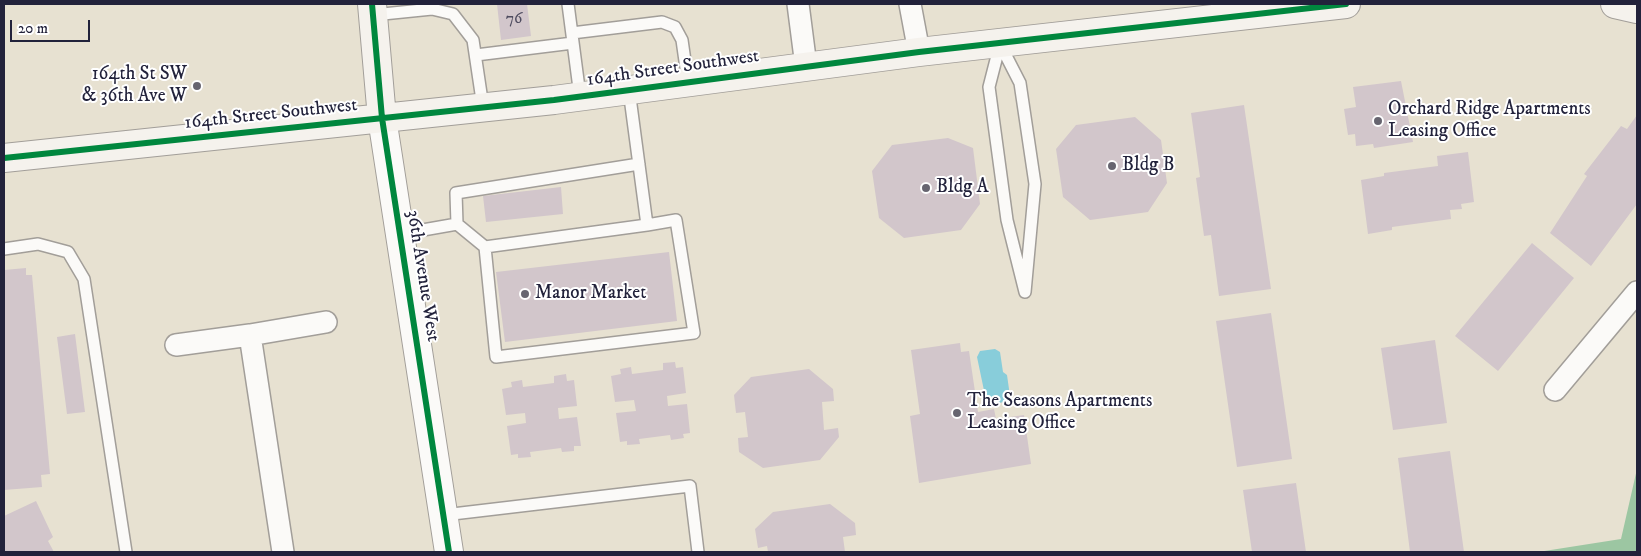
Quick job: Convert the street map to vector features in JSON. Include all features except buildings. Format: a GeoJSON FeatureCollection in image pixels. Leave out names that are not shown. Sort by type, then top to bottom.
{"type":"FeatureCollection","features":[{"type":"Feature","properties":{"kind":"main road","name":"164th Street Southwest"},"geometry":{"type":"LineString","coordinates":[[4,158],[580,96],[919,52],[1000,44],[1227,10],[1346,4]]}},
{"type":"Feature","properties":{"kind":"main road"},"geometry":{"type":"LineString","coordinates":[[1615,4],[1637,9]]}},
{"type":"Feature","properties":{"kind":"main road","name":"36th Avenue West"},"geometry":{"type":"LineString","coordinates":[[372,9],[382,118]]}},
{"type":"Feature","properties":{"kind":"street"},"geometry":{"type":"LineString","coordinates":[[798,4],[806,66]]}},
{"type":"Feature","properties":{"kind":"street"},"geometry":{"type":"LineString","coordinates":[[910,4],[919,52]]}},
{"type":"Feature","properties":{"kind":"street","name":"36th Avenue West"},"geometry":{"type":"LineString","coordinates":[[382,118],[449,552]]}},
{"type":"Feature","properties":{"kind":"street"},"geometry":{"type":"LineString","coordinates":[[1555,390],[1637,292]]}},
{"type":"Feature","properties":{"kind":"street"},"geometry":{"type":"LineString","coordinates":[[176,345],[326,322]]}},
{"type":"Feature","properties":{"kind":"street"},"geometry":{"type":"LineString","coordinates":[[250,335],[282,552]]}},
{"type":"Feature","properties":{"kind":"lane"},"geometry":{"type":"LineString","coordinates":[[568,4],[580,96]]}},
{"type":"Feature","properties":{"kind":"lane"},"geometry":{"type":"LineString","coordinates":[[372,9],[449,9],[473,40],[484,107]]}},
{"type":"Feature","properties":{"kind":"lane"},"geometry":{"type":"LineString","coordinates":[[476,55],[662,22],[675,27],[682,40],[688,82]]}},
{"type":"Feature","properties":{"kind":"lane"},"geometry":{"type":"LineString","coordinates":[[1000,44],[1020,83],[1035,184],[1025,292],[1007,220],[990,87],[1000,44]]}},
{"type":"Feature","properties":{"kind":"lane"},"geometry":{"type":"LineString","coordinates":[[629,90],[647,225]]}},
{"type":"Feature","properties":{"kind":"lane"},"geometry":{"type":"LineString","coordinates":[[485,247],[676,220],[694,333],[496,358],[485,247],[457,224],[456,193],[639,164]]}},
{"type":"Feature","properties":{"kind":"lane"},"geometry":{"type":"LineString","coordinates":[[400,234],[457,224]]}},
{"type":"Feature","properties":{"kind":"lane"},"geometry":{"type":"LineString","coordinates":[[4,249],[38,244],[68,252],[84,279],[126,552]]}},
{"type":"Feature","properties":{"kind":"lane"},"geometry":{"type":"LineString","coordinates":[[444,515],[690,486],[698,552]]}},
{"type":"Feature","properties":{"kind":"green space"},"geometry":{"type":"Polygon","coordinates":[[[1637,469],[1637,552],[1538,552],[1621,539],[1637,469]]]}},
{"type":"Feature","properties":{"kind":"water"},"geometry":{"type":"Polygon","coordinates":[[[995,349],[1000,352],[1003,372],[1007,375],[1010,396],[1005,402],[991,404],[986,400],[977,357],[980,351],[995,349]]]}},
{"type":"Feature","properties":{"kind":"cycle path"},"geometry":{"type":"LineString","coordinates":[[372,4],[382,118],[449,552]]}},
{"type":"Feature","properties":{"kind":"cycle path"},"geometry":{"type":"LineString","coordinates":[[4,158],[554,100],[919,52],[1346,4]]}},
{"type":"Feature","properties":{"kind":"place","name":"164th St SW & 36th Ave W"},"geometry":{"type":"Point","coordinates":[197,86]}},
{"type":"Feature","properties":{"kind":"place","name":"Orchard Ridge Apartments Leasing Office"},"geometry":{"type":"Point","coordinates":[1378,121]}},
{"type":"Feature","properties":{"kind":"place","name":"Bldg B"},"geometry":{"type":"Point","coordinates":[1112,166]}},
{"type":"Feature","properties":{"kind":"place","name":"Bldg A"},"geometry":{"type":"Point","coordinates":[926,188]}},
{"type":"Feature","properties":{"kind":"place","name":"Manor Market"},"geometry":{"type":"Point","coordinates":[525,294]}},
{"type":"Feature","properties":{"kind":"place","name":"The Seasons Apartments Leasing Office"},"geometry":{"type":"Point","coordinates":[957,413]}}]}
